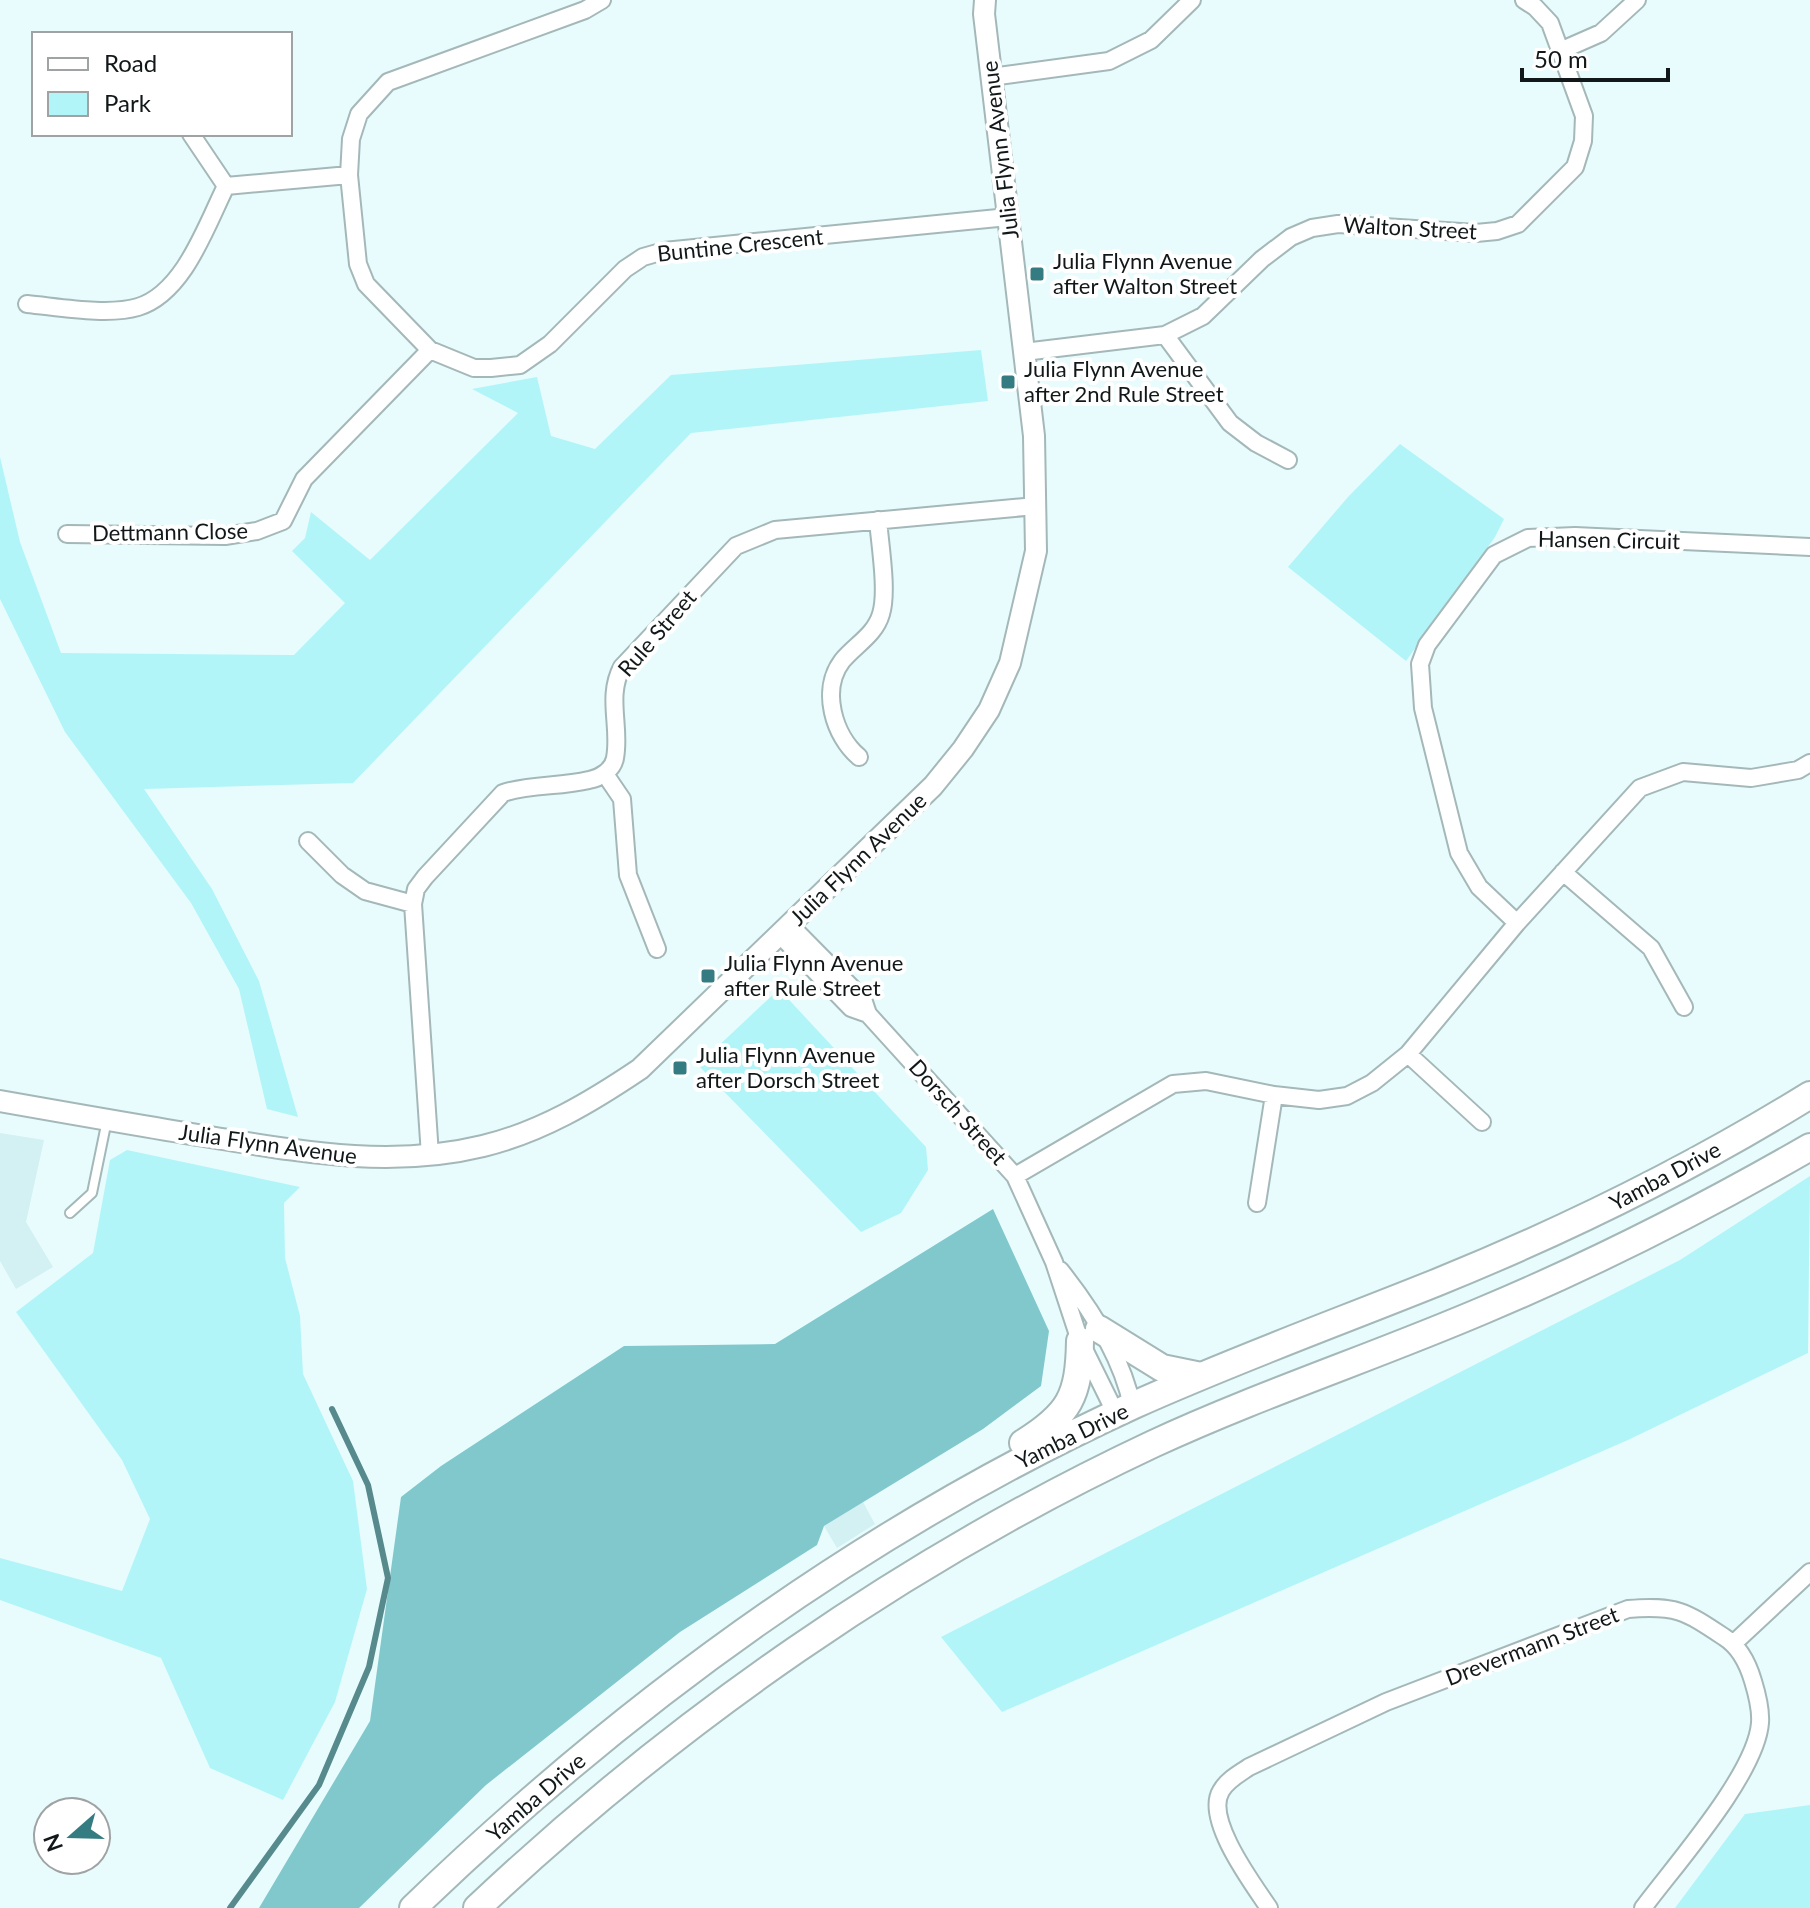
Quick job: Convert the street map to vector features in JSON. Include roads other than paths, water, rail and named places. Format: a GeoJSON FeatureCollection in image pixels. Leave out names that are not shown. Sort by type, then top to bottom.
{"type":"FeatureCollection","features":[{"type":"Feature","properties":{"kind":"main road","name":"Yamba Drive"},"geometry":{"type":"LineString","coordinates":[[413,1908],[550,1783],[645,1705],[845,1562],[982,1480],[1201,1376],[1436,1283],[1573,1223],[1696,1162],[1810,1095]]}},
{"type":"Feature","properties":{"kind":"main road","name":"Yamba Drive"},"geometry":{"type":"LineString","coordinates":[[516,1871],[577,1816],[652,1756],[775,1664],[871,1601],[1011,1518],[1144,1449],[1273,1393],[1537,1287],[1664,1227],[1810,1147]]}},
{"type":"Feature","properties":{"kind":"main road"},"geometry":{"type":"LineString","coordinates":[[982,1480],[1012,1450],[1050,1427],[1065,1411],[1090,1335],[1162,1368],[1201,1376]]}},
{"type":"Feature","properties":{"kind":"main road"},"geometry":{"type":"LineString","coordinates":[[1124,1410],[1144,1449]]}},
{"type":"Feature","properties":{"kind":"main road"},"geometry":{"type":"LineString","coordinates":[[477,1908],[516,1871]]}},
{"type":"Feature","properties":{"kind":"main road"},"geometry":{"type":"LineString","coordinates":[[491,1908],[516,1871]]}},
{"type":"Feature","properties":{"kind":"street","name":"Buntine Crescent"},"geometry":{"type":"LineString","coordinates":[[602,0],[585,10],[388,82],[359,114],[351,139],[349,175],[358,264],[366,284],[430,350],[474,368],[520,365],[550,344],[625,269],[643,257],[664,251],[1008,217]]}},
{"type":"Feature","properties":{"kind":"street","name":"Julia Flynn Avenue"},"geometry":{"type":"LineString","coordinates":[[0,1101],[231,1140],[368,1159],[430,1155],[483,1146],[541,1127],[589,1103],[640,1069],[933,786],[989,710],[1010,663],[1036,551],[1034,436],[991,77],[985,0]]}},
{"type":"Feature","properties":{"kind":"street"},"geometry":{"type":"LineString","coordinates":[[991,77],[1109,61],[1151,40],[1192,0]]}},
{"type":"Feature","properties":{"kind":"street","name":"Walton Street"},"geometry":{"type":"LineString","coordinates":[[1024,352],[1165,335],[1203,316],[1262,259],[1291,237],[1312,228],[1338,224],[1476,233],[1497,231],[1518,224],[1575,167],[1583,141],[1584,116],[1550,23],[1524,0]]}},
{"type":"Feature","properties":{"kind":"street"},"geometry":{"type":"LineString","coordinates":[[1560,51],[1601,33],[1637,0]]}},
{"type":"Feature","properties":{"kind":"street"},"geometry":{"type":"LineString","coordinates":[[192,136],[226,186]]}},
{"type":"Feature","properties":{"kind":"street"},"geometry":{"type":"LineString","coordinates":[[226,186],[349,175]]}},
{"type":"Feature","properties":{"kind":"street"},"geometry":{"type":"LineString","coordinates":[[27,304],[107,310],[137,308],[162,296],[178,278],[226,186]]}},
{"type":"Feature","properties":{"kind":"street"},"geometry":{"type":"LineString","coordinates":[[1165,335],[1230,423],[1256,443],[1288,460]]}},
{"type":"Feature","properties":{"kind":"street","name":"Dettmann Close"},"geometry":{"type":"LineString","coordinates":[[67,534],[225,536],[257,531],[283,521],[304,479],[430,350]]}},
{"type":"Feature","properties":{"kind":"street","name":"Rule Street"},"geometry":{"type":"LineString","coordinates":[[605,774],[615,760],[615,679],[622,667],[736,546],[775,530],[1036,506]]}},
{"type":"Feature","properties":{"kind":"street"},"geometry":{"type":"LineString","coordinates":[[859,757],[850,749],[834,720],[831,690],[840,663],[868,636],[881,617],[884,603],[878,520]]}},
{"type":"Feature","properties":{"kind":"street","name":"Hansen Circuit"},"geometry":{"type":"LineString","coordinates":[[1517,923],[1479,887],[1459,853],[1423,708],[1420,664],[1427,645],[1494,555],[1528,538],[1575,536],[1810,547]]}},
{"type":"Feature","properties":{"kind":"street"},"geometry":{"type":"LineString","coordinates":[[1011,1170],[1173,1084],[1206,1081],[1274,1095],[1319,1100],[1347,1096],[1372,1083],[1408,1054],[1517,923],[1640,788],[1683,772],[1751,778],[1798,770],[1810,763]]}},
{"type":"Feature","properties":{"kind":"street"},"geometry":{"type":"LineString","coordinates":[[430,1155],[413,904],[416,889],[503,793],[521,787],[589,780],[605,774],[622,799],[628,875],[657,949]]}},
{"type":"Feature","properties":{"kind":"street"},"geometry":{"type":"LineString","coordinates":[[308,841],[342,875],[365,891],[413,904]]}},
{"type":"Feature","properties":{"kind":"street"},"geometry":{"type":"LineString","coordinates":[[1563,872],[1651,948],[1684,1007]]}},
{"type":"Feature","properties":{"kind":"street","name":"Dorsch Street"},"geometry":{"type":"LineString","coordinates":[[785,930],[851,1008],[868,1014],[1011,1170],[1054,1262],[1088,1304],[1090,1335],[1124,1410]]}},
{"type":"Feature","properties":{"kind":"street"},"geometry":{"type":"LineString","coordinates":[[1408,1054],[1482,1122]]}},
{"type":"Feature","properties":{"kind":"street"},"geometry":{"type":"LineString","coordinates":[[1257,1203],[1274,1095]]}},
{"type":"Feature","properties":{"kind":"street","name":"Dorsch Street"},"geometry":{"type":"LineString","coordinates":[[1090,1335],[1126,1382],[1124,1410]]}},
{"type":"Feature","properties":{"kind":"street"},"geometry":{"type":"LineString","coordinates":[[1734,1643],[1810,1572]]}},
{"type":"Feature","properties":{"kind":"street","name":"Drevermann Street"},"geometry":{"type":"LineString","coordinates":[[1269,1908],[1240,1865],[1223,1830],[1218,1808],[1219,1793],[1230,1780],[1249,1767],[1386,1702],[1628,1609],[1653,1607],[1684,1611],[1734,1643],[1749,1666],[1757,1695],[1760,1724],[1750,1758],[1732,1790],[1643,1908]]}},
{"type":"Feature","properties":{"kind":"lane"},"geometry":{"type":"LineString","coordinates":[[70,1213],[92,1193],[107,1119]]}},
{"type":"Feature","properties":{"kind":"waterway"},"geometry":{"type":"LineString","coordinates":[[230,1908],[319,1785],[369,1667],[388,1578],[368,1485],[332,1409]]}},
{"type":"Feature","properties":{"kind":"place","name":"Julia Flynn Avenue after Walton Street"},"geometry":{"type":"Point","coordinates":[1037,274]}},
{"type":"Feature","properties":{"kind":"place","name":"Julia Flynn Avenue after 2nd Rule Street"},"geometry":{"type":"Point","coordinates":[1008,382]}},
{"type":"Feature","properties":{"kind":"place","name":"Julia Flynn Avenue after Rule Street"},"geometry":{"type":"Point","coordinates":[708,976]}},
{"type":"Feature","properties":{"kind":"place","name":"Julia Flynn Avenue after Dorsch Street"},"geometry":{"type":"Point","coordinates":[680,1068]}}]}
